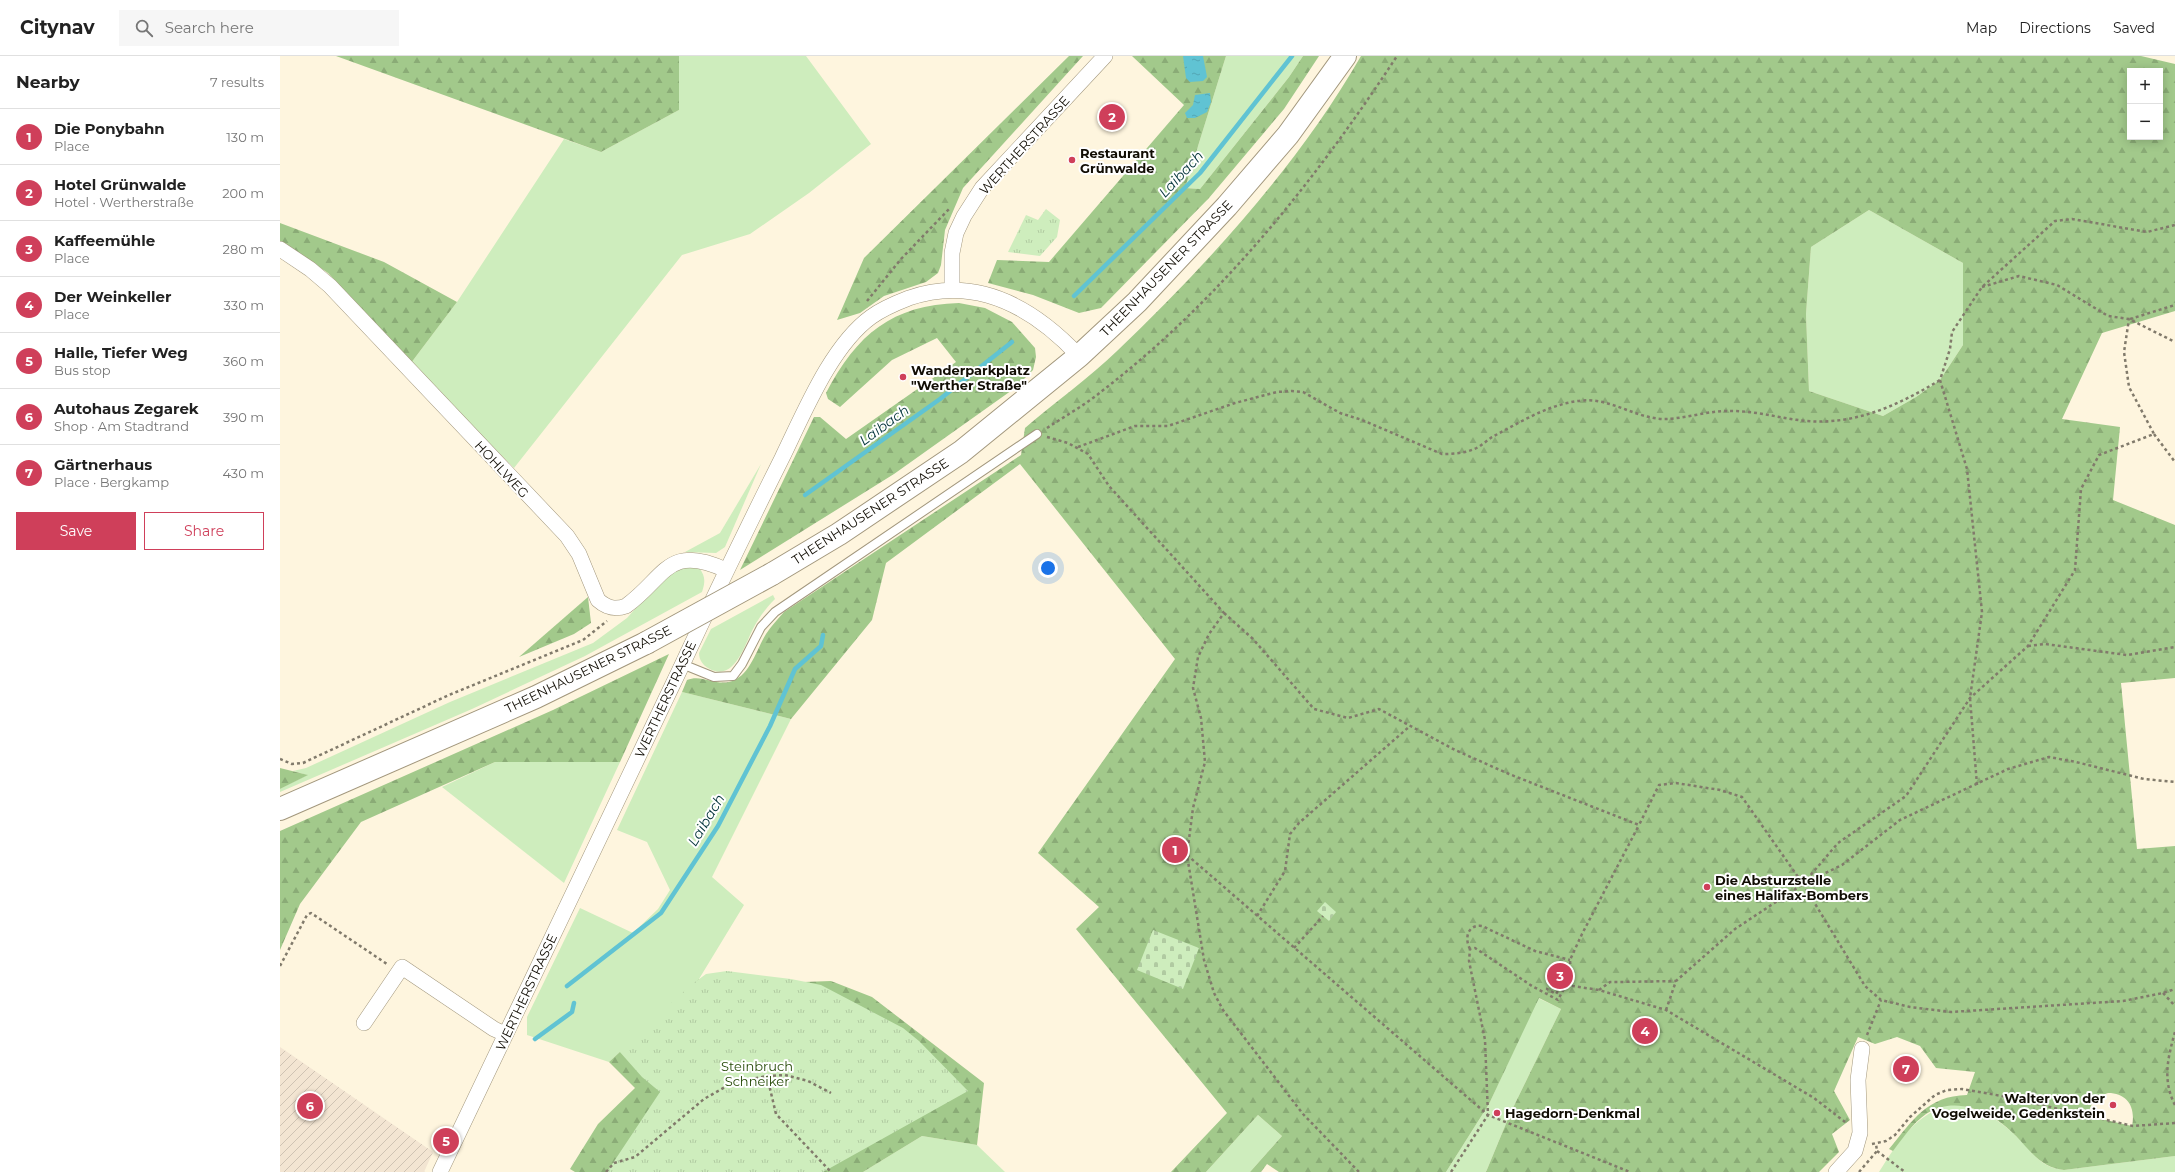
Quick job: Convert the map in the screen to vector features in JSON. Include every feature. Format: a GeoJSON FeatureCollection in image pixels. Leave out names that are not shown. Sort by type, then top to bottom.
{"type":"FeatureCollection","features":[{"type":"Feature","properties":{"kind":"main road","name":"THEENHAUSENER STRASSE"},"geometry":{"type":"LineString","coordinates":[[280,809],[536,697],[646,643],[772,574],[839,534],[961,452],[1079,356],[1137,302],[1227,206],[1288,135],[1345,56]]}},
{"type":"Feature","properties":{"kind":"street","name":"WERTHERSTRASSE"},"geometry":{"type":"LineString","coordinates":[[952,290],[952,253],[956,233],[964,216],[979,193],[1105,56]]}},
{"type":"Feature","properties":{"kind":"street","name":"HOHLWEG"},"geometry":{"type":"LineString","coordinates":[[280,248],[310,269],[330,286],[567,536],[579,554],[598,600],[604,605],[612,608]]}},
{"type":"Feature","properties":{"kind":"street","name":"WERTHERSTRASSE"},"geometry":{"type":"LineString","coordinates":[[440,1172],[726,570],[822,378],[845,344],[870,317],[896,303],[927,292],[952,290],[1001,298],[1022,309],[1063,340],[1079,356]]}},
{"type":"Feature","properties":{"kind":"street"},"geometry":{"type":"LineString","coordinates":[[612,608],[626,606],[668,566],[681,561],[702,561],[726,570]]}},
{"type":"Feature","properties":{"kind":"street"},"geometry":{"type":"LineString","coordinates":[[364,1022],[402,967],[494,1029],[505,1034]]}},
{"type":"Feature","properties":{"kind":"street"},"geometry":{"type":"LineString","coordinates":[[1836,1172],[1854,1152],[1860,1133],[1858,1080],[1862,1049]]}},
{"type":"Feature","properties":{"kind":"lane"},"geometry":{"type":"LineString","coordinates":[[682,664],[714,677],[733,676],[742,664],[761,627],[775,612],[1037,434]]}},
{"type":"Feature","properties":{"kind":"path"},"geometry":{"type":"LineString","coordinates":[[1037,434],[1101,392],[1142,359],[1181,324],[1228,277],[1308,182],[1356,119],[1397,56]]}},
{"type":"Feature","properties":{"kind":"path"},"geometry":{"type":"LineString","coordinates":[[862,307],[900,259],[955,203]]}},
{"type":"Feature","properties":{"kind":"path"},"geometry":{"type":"LineString","coordinates":[[1977,785],[1970,698],[1982,612],[1967,469],[1940,380],[1950,349],[1952,332],[1982,287],[2055,221],[2072,218],[2147,232],[2175,225]]}},
{"type":"Feature","properties":{"kind":"path"},"geometry":{"type":"LineString","coordinates":[[1982,287],[2019,276],[2057,285],[2108,316],[2129,319],[2175,342]]}},
{"type":"Feature","properties":{"kind":"path"},"geometry":{"type":"LineString","coordinates":[[2129,319],[2175,305]]}},
{"type":"Feature","properties":{"kind":"path"},"geometry":{"type":"LineString","coordinates":[[2129,319],[2124,352],[2129,387],[2154,434],[2175,462]]}},
{"type":"Feature","properties":{"kind":"path"},"geometry":{"type":"LineString","coordinates":[[1078,447],[1135,426],[1168,426],[1235,403],[1277,392],[1303,392],[1340,413],[1368,422],[1442,454],[1450,454],[1471,450],[1539,413],[1562,404],[1579,401],[1601,401],[1663,419],[1704,412],[1731,410],[1757,412],[1806,420],[1828,421],[1858,417],[1883,410],[1912,398],[1940,380]]}},
{"type":"Feature","properties":{"kind":"path"},"geometry":{"type":"LineString","coordinates":[[1037,434],[1078,447],[1088,454],[1109,486],[1224,613],[1253,639],[1314,709],[1348,718],[1379,709],[1456,750],[1509,774],[1638,825]]}},
{"type":"Feature","properties":{"kind":"path"},"geometry":{"type":"LineString","coordinates":[[1804,884],[1838,843],[1906,796],[1970,698],[2028,646],[2075,570],[2081,489],[2099,455],[2154,434]]}},
{"type":"Feature","properties":{"kind":"path"},"geometry":{"type":"LineString","coordinates":[[280,759],[292,764],[303,763],[448,695],[583,640],[607,622],[612,608]]}},
{"type":"Feature","properties":{"kind":"path"},"geometry":{"type":"LineString","coordinates":[[1224,613],[1209,634],[1198,656],[1192,688],[1201,718],[1205,762],[1194,808],[1187,855],[1204,960],[1214,993],[1223,1010],[1303,1114],[1358,1172]]}},
{"type":"Feature","properties":{"kind":"path"},"geometry":{"type":"LineString","coordinates":[[2028,646],[2045,644],[2127,655],[2175,647]]}},
{"type":"Feature","properties":{"kind":"path"},"geometry":{"type":"LineString","coordinates":[[1257,916],[1285,871],[1290,834],[1299,823],[1410,726]]}},
{"type":"Feature","properties":{"kind":"path"},"geometry":{"type":"LineString","coordinates":[[1666,1010],[1676,981],[1735,929],[1804,884],[1842,864],[1900,820],[1977,785],[2008,768],[2049,757],[2144,778],[2175,782]]}},
{"type":"Feature","properties":{"kind":"path"},"geometry":{"type":"LineString","coordinates":[[1470,949],[1475,948],[1532,986],[1558,1000],[1571,975],[1570,960],[1582,934],[1659,786],[1676,783],[1720,790],[1742,797],[1804,884],[1858,975],[1866,986],[1881,1000],[1910,1007],[1950,1012],[2081,1005],[2123,1001],[2163,993],[2175,988]]}},
{"type":"Feature","properties":{"kind":"path"},"geometry":{"type":"LineString","coordinates":[[1187,855],[1488,1115],[1630,1172]]}},
{"type":"Feature","properties":{"kind":"path"},"geometry":{"type":"LineString","coordinates":[[280,966],[307,915],[311,913],[389,965],[402,967]]}},
{"type":"Feature","properties":{"kind":"path"},"geometry":{"type":"LineString","coordinates":[[1294,948],[1323,916]]}},
{"type":"Feature","properties":{"kind":"path"},"geometry":{"type":"LineString","coordinates":[[1451,1172],[1488,1115],[1485,1040],[1470,961],[1469,930],[1476,925],[1535,951],[1570,960]]}},
{"type":"Feature","properties":{"kind":"path"},"geometry":{"type":"LineString","coordinates":[[1561,986],[1556,994],[1547,989],[1551,981],[1561,986],[1599,990],[1666,1010],[1814,1098],[1860,1133]]}},
{"type":"Feature","properties":{"kind":"path"},"geometry":{"type":"LineString","coordinates":[[1599,990],[1610,982],[1676,981]]}},
{"type":"Feature","properties":{"kind":"path"},"geometry":{"type":"LineString","coordinates":[[2163,993],[2175,1006]]}},
{"type":"Feature","properties":{"kind":"path"},"geometry":{"type":"LineString","coordinates":[[1862,1049],[1881,1000]]}},
{"type":"Feature","properties":{"kind":"path"},"geometry":{"type":"LineString","coordinates":[[2175,1032],[2168,1056],[2166,1070],[2168,1085],[2175,1105]]}},
{"type":"Feature","properties":{"kind":"path"},"geometry":{"type":"LineString","coordinates":[[606,1172],[614,1163],[635,1157],[704,1100],[732,1083],[767,1076],[785,1075],[808,1082],[831,1093]]}},
{"type":"Feature","properties":{"kind":"path"},"geometry":{"type":"LineString","coordinates":[[767,1076],[776,1114],[831,1172]]}},
{"type":"Feature","properties":{"kind":"path"},"geometry":{"type":"LineString","coordinates":[[1905,1172],[1877,1151],[1876,1144],[1886,1141],[1896,1135],[1924,1103],[1935,1095],[1947,1090],[1962,1089],[1982,1092],[2133,1126],[2175,1123]]}},
{"type":"Feature","properties":{"kind":"shaded area"},"geometry":{"type":"Polygon","coordinates":[[[280,1047],[433,1152],[424,1172],[280,1172],[280,1047]]]}},
{"type":"Feature","properties":{"kind":"green space"},"geometry":{"type":"Polygon","coordinates":[[[336,56],[679,56],[679,110],[601,152],[336,56]]]}},
{"type":"Feature","properties":{"kind":"green space"},"geometry":{"type":"Polygon","coordinates":[[[679,56],[806,56],[871,144],[809,193],[750,234],[682,255],[514,468],[411,363],[457,302],[564,139],[601,152],[679,110],[679,56]]]}},
{"type":"Feature","properties":{"kind":"green space"},"geometry":{"type":"Polygon","coordinates":[[[1069,56],[1083,56],[963,188],[945,230],[941,265],[938,273],[926,282],[884,296],[860,313],[837,320],[864,258],[1069,56]]]}},
{"type":"Feature","properties":{"kind":"green space"},"geometry":{"type":"Polygon","coordinates":[[[1132,56],[1226,56],[1185,188],[1200,189],[1289,77],[1303,56],[1319,56],[1284,109],[1209,198],[1101,308],[1079,313],[1033,295],[988,283],[997,260],[1049,262],[1184,105],[1132,56]]]}},
{"type":"Feature","properties":{"kind":"green space"},"geometry":{"type":"Polygon","coordinates":[[[1226,56],[1303,56],[1289,77],[1200,189],[1185,188],[1226,56]]]}},
{"type":"Feature","properties":{"kind":"green space"},"geometry":{"type":"Polygon","coordinates":[[[1361,56],[2141,56],[2175,64],[2175,311],[2102,333],[2062,419],[2120,427],[2113,500],[2175,525],[2175,678],[2121,683],[2137,849],[2175,846],[2175,1156],[2064,1170],[2056,1169],[2043,1163],[2037,1158],[2007,1127],[1985,1113],[1974,1108],[1962,1106],[1938,1108],[1926,1114],[1908,1131],[1893,1151],[1889,1149],[1906,1128],[1914,1119],[1931,1105],[1953,1096],[1967,1095],[1975,1072],[1936,1068],[1920,1046],[1897,1037],[1875,1044],[1858,1037],[1834,1091],[1850,1120],[1832,1134],[1839,1152],[1819,1172],[1486,1172],[1510,1114],[1561,1009],[1539,998],[1489,1104],[1446,1172],[1279,1172],[1267,1164],[1261,1172],[1250,1172],[1282,1136],[1258,1115],[1206,1172],[1171,1172],[1227,1113],[1076,929],[1099,907],[1038,853],[1175,659],[1020,464],[886,563],[872,620],[791,719],[682,692],[687,680],[692,678],[723,683],[729,682],[742,675],[752,662],[772,625],[784,612],[1021,455],[1025,428],[1106,361],[1151,318],[1250,212],[1309,136],[1361,56]],[[1869,210],[1811,247],[1806,314],[1809,391],[1883,416],[1916,397],[1940,380],[1963,345],[1963,263],[1869,210]],[[2108,1093],[2094,1101],[2090,1107],[2088,1116],[2132,1126],[2133,1113],[2129,1102],[2120,1095],[2108,1093]]]}},
{"type":"Feature","properties":{"kind":"green space"},"geometry":{"type":"Polygon","coordinates":[[[1046,209],[1060,220],[1057,237],[1040,256],[1008,252],[1026,215],[1038,220],[1046,209]]]}},
{"type":"Feature","properties":{"kind":"green space"},"geometry":{"type":"Polygon","coordinates":[[[1869,210],[1963,263],[1963,345],[1940,380],[1916,397],[1883,416],[1809,391],[1806,314],[1811,247],[1869,210]]]}},
{"type":"Feature","properties":{"kind":"green space"},"geometry":{"type":"Polygon","coordinates":[[[280,223],[384,262],[457,302],[411,363],[328,273],[280,243],[280,223]]]}},
{"type":"Feature","properties":{"kind":"green space"},"geometry":{"type":"Polygon","coordinates":[[[959,303],[985,308],[1012,322],[1035,348],[1036,357],[1033,370],[1015,388],[894,474],[740,570],[814,417],[820,417],[846,439],[956,362],[937,338],[892,360],[840,407],[828,399],[826,393],[850,354],[864,339],[879,327],[896,317],[914,310],[935,305],[959,303]]]}},
{"type":"Feature","properties":{"kind":"green space"},"geometry":{"type":"Polygon","coordinates":[[[761,464],[725,547],[716,553],[685,552],[720,533],[761,464]]]}},
{"type":"Feature","properties":{"kind":"green space"},"geometry":{"type":"Polygon","coordinates":[[[680,566],[699,568],[703,574],[704,580],[702,592],[585,656],[472,709],[280,792],[280,789],[307,775],[293,771],[306,768],[450,702],[593,643],[627,618],[662,579],[680,566]]]}},
{"type":"Feature","properties":{"kind":"green space"},"geometry":{"type":"Polygon","coordinates":[[[773,595],[775,599],[766,608],[754,627],[738,660],[725,671],[717,671],[704,665],[699,653],[711,629],[773,595]]]}},
{"type":"Feature","properties":{"kind":"green space"},"geometry":{"type":"Polygon","coordinates":[[[588,597],[591,623],[574,634],[519,657],[588,597]]]}},
{"type":"Feature","properties":{"kind":"green space"},"geometry":{"type":"Polygon","coordinates":[[[669,654],[620,762],[495,762],[361,822],[300,904],[280,950],[280,831],[553,710],[669,654]]]}},
{"type":"Feature","properties":{"kind":"green space"},"geometry":{"type":"Polygon","coordinates":[[[682,692],[791,719],[712,877],[744,905],[699,979],[609,1062],[527,1035],[527,1017],[580,908],[633,933],[658,909],[670,890],[647,842],[617,830],[682,692]]]}},
{"type":"Feature","properties":{"kind":"green space"},"geometry":{"type":"Polygon","coordinates":[[[495,762],[620,762],[564,883],[442,787],[495,762]]]}},
{"type":"Feature","properties":{"kind":"green space"},"geometry":{"type":"Polygon","coordinates":[[[280,768],[308,775],[280,789],[280,768]]]}},
{"type":"Feature","properties":{"kind":"green space"},"geometry":{"type":"Polygon","coordinates":[[[1325,902],[1336,912],[1329,921],[1317,911],[1325,902]]]}},
{"type":"Feature","properties":{"kind":"green space"},"geometry":{"type":"Polygon","coordinates":[[[1153,930],[1199,948],[1183,989],[1137,970],[1153,930]]]}},
{"type":"Feature","properties":{"kind":"green space","name":"Steinbruch Schneiker"},"geometry":{"type":"Polygon","coordinates":[[[727,971],[791,979],[821,985],[903,1028],[919,1041],[968,1091],[823,1172],[607,1172],[660,1092],[642,1077],[619,1051],[691,985],[706,974],[727,971]]]}},
{"type":"Feature","properties":{"kind":"green space","name":"Steinbruch Schneiker"},"geometry":{"type":"Polygon","coordinates":[[[699,979],[776,983],[831,981],[872,997],[984,1083],[977,1145],[922,1136],[863,1172],[575,1172],[570,1169],[598,1124],[635,1088],[609,1062],[699,979]]]}},
{"type":"Feature","properties":{"kind":"green space"},"geometry":{"type":"Polygon","coordinates":[[[1538,998],[1561,1009],[1510,1114],[1486,1172],[1446,1172],[1489,1104],[1538,998]]]}},
{"type":"Feature","properties":{"kind":"green space"},"geometry":{"type":"Polygon","coordinates":[[[1952,1104],[1961,1105],[1986,1114],[2001,1123],[2037,1158],[2056,1169],[2064,1170],[2175,1156],[2175,1172],[1879,1172],[1893,1150],[1909,1130],[1928,1114],[1939,1108],[1952,1104]]]}},
{"type":"Feature","properties":{"kind":"green space"},"geometry":{"type":"Polygon","coordinates":[[[1258,1115],[1282,1136],[1250,1172],[1206,1172],[1258,1115]]]}},
{"type":"Feature","properties":{"kind":"green space"},"geometry":{"type":"Polygon","coordinates":[[[922,1136],[977,1145],[1005,1172],[863,1172],[922,1136]]]}},
{"type":"Feature","properties":{"kind":"water"},"geometry":{"type":"Polygon","coordinates":[[[1183,56],[1203,56],[1207,77],[1203,81],[1190,82],[1186,78],[1183,56]]]}},
{"type":"Feature","properties":{"kind":"water"},"geometry":{"type":"Polygon","coordinates":[[[1210,93],[1211,102],[1207,112],[1195,118],[1187,118],[1185,113],[1193,105],[1195,95],[1210,93]]]}},
{"type":"Feature","properties":{"kind":"waterway","name":"Laibach"},"geometry":{"type":"LineString","coordinates":[[1074,296],[1200,173],[1292,56]]}},
{"type":"Feature","properties":{"kind":"waterway","name":"Laibach"},"geometry":{"type":"LineString","coordinates":[[805,495],[940,399],[1012,342]]}},
{"type":"Feature","properties":{"kind":"waterway","name":"Laibach"},"geometry":{"type":"LineString","coordinates":[[567,986],[661,913],[718,826],[770,726],[795,669],[821,646],[823,635]]}},
{"type":"Feature","properties":{"kind":"waterway","name":"Laibach"},"geometry":{"type":"LineString","coordinates":[[535,1039],[572,1012],[574,1003]]}},
{"type":"Feature","properties":{"kind":"place","name":"Hotel Grünwalde"},"geometry":{"type":"Point","coordinates":[1112,117]}},
{"type":"Feature","properties":{"kind":"place","name":"Restaurant Grünwalde"},"geometry":{"type":"Point","coordinates":[1072,160]}},
{"type":"Feature","properties":{"kind":"place","name":"Wanderparkplatz \"Werther Straße\""},"geometry":{"type":"Point","coordinates":[903,377]}},
{"type":"Feature","properties":{"kind":"place","name":"Die Ponybahn"},"geometry":{"type":"Point","coordinates":[1175,850]}},
{"type":"Feature","properties":{"kind":"place","name":"Die Absturzstelle eines Halifax-Bombers"},"geometry":{"type":"Point","coordinates":[1707,887]}},
{"type":"Feature","properties":{"kind":"place","name":"Kaffeemühle"},"geometry":{"type":"Point","coordinates":[1560,976]}},
{"type":"Feature","properties":{"kind":"place","name":"Der Weinkeller"},"geometry":{"type":"Point","coordinates":[1645,1031]}},
{"type":"Feature","properties":{"kind":"place","name":"Gärtnerhaus"},"geometry":{"type":"Point","coordinates":[1906,1069]}},
{"type":"Feature","properties":{"kind":"place","name":"Walter von der Vogelweide, Gedenkstein"},"geometry":{"type":"Point","coordinates":[2113,1105]}},
{"type":"Feature","properties":{"kind":"place","name":"Autohaus Zegarek"},"geometry":{"type":"Point","coordinates":[310,1106]}},
{"type":"Feature","properties":{"kind":"place","name":"Hagedorn-Denkmal"},"geometry":{"type":"Point","coordinates":[1497,1113]}},
{"type":"Feature","properties":{"kind":"place","name":"Halle, Tiefer Weg"},"geometry":{"type":"Point","coordinates":[446,1141]}}]}
